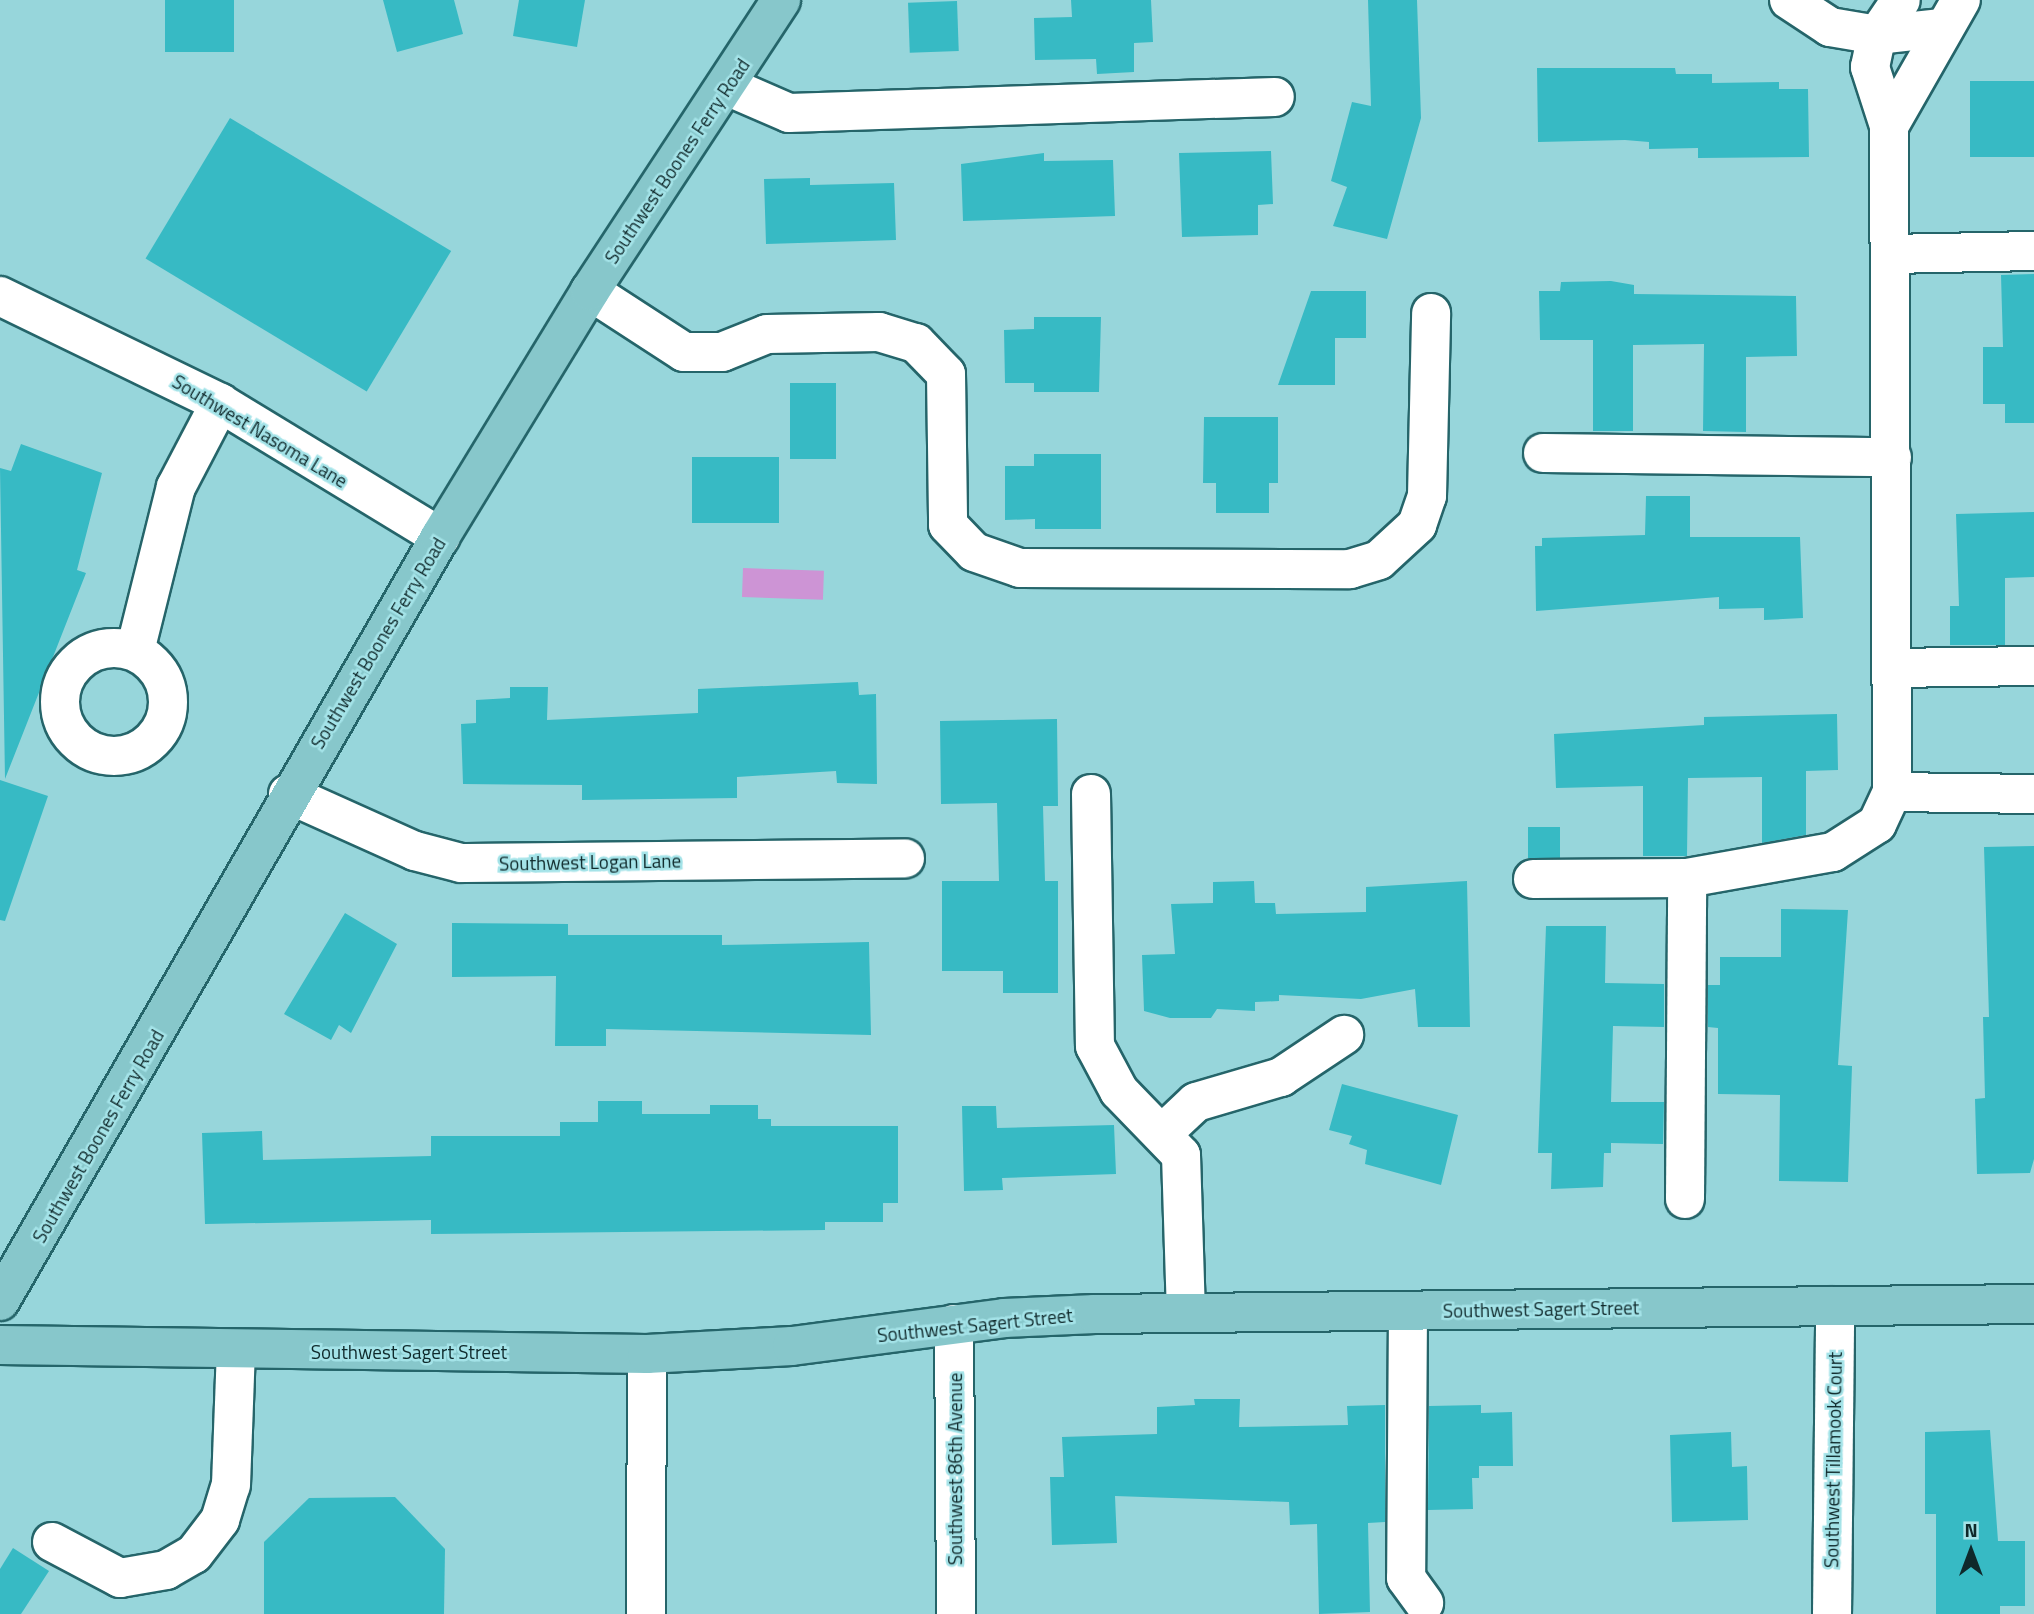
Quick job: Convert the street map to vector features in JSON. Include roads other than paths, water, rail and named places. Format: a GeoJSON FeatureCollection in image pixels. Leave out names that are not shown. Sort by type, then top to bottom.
{"type":"FeatureCollection","features":[{"type":"Feature","properties":{"kind":"main road","name":"Southwest Boones Ferry Road"},"geometry":{"type":"LineString","coordinates":[[0,1301],[155,1038],[288,794],[440,537],[590,291],[729,87],[781,0]]}},
{"type":"Feature","properties":{"kind":"main road","name":"Southwest Sagert Street"},"geometry":{"type":"LineString","coordinates":[[0,1345],[236,1351],[647,1353],[792,1346],[954,1324],[1186,1313],[2034,1304]]}},
{"type":"Feature","properties":{"kind":"street"},"geometry":{"type":"LineString","coordinates":[[1789,0],[1830,27],[1877,35],[1950,14]]}},
{"type":"Feature","properties":{"kind":"street"},"geometry":{"type":"LineString","coordinates":[[1533,879],[1687,878],[1833,852],[1877,824],[1892,792],[1889,127],[1870,67],[1877,35],[1901,0]]}},
{"type":"Feature","properties":{"kind":"street"},"geometry":{"type":"LineString","coordinates":[[1889,127],[1950,14]]}},
{"type":"Feature","properties":{"kind":"street"},"geometry":{"type":"LineString","coordinates":[[729,87],[789,113],[1275,97]]}},
{"type":"Feature","properties":{"kind":"street"},"geometry":{"type":"LineString","coordinates":[[1890,254],[2034,251]]}},
{"type":"Feature","properties":{"kind":"street"},"geometry":{"type":"LineString","coordinates":[[590,291],[684,352],[722,352],[767,334],[879,332],[916,342],[946,374],[948,525],[974,552],[1020,568],[1350,569],[1379,560],[1417,525],[1427,496],[1431,313]]}},
{"type":"Feature","properties":{"kind":"street","name":"Southwest Nasoma Lane"},"geometry":{"type":"LineString","coordinates":[[0,296],[220,403],[440,537]]}},
{"type":"Feature","properties":{"kind":"street"},"geometry":{"type":"LineString","coordinates":[[135,651],[176,486],[220,403]]}},
{"type":"Feature","properties":{"kind":"street"},"geometry":{"type":"LineString","coordinates":[[1543,453],[1892,457]]}},
{"type":"Feature","properties":{"kind":"street"},"geometry":{"type":"LineString","coordinates":[[1891,668],[2034,666]]}},
{"type":"Feature","properties":{"kind":"street"},"geometry":{"type":"LineString","coordinates":[[1892,792],[2034,794]]}},
{"type":"Feature","properties":{"kind":"street","name":"Southwest Logan Lane"},"geometry":{"type":"LineString","coordinates":[[288,794],[415,851],[461,863],[905,858]]}},
{"type":"Feature","properties":{"kind":"street"},"geometry":{"type":"LineString","coordinates":[[1091,794],[1095,1046],[1119,1091],[1163,1133],[1181,1156],[1186,1313]]}},
{"type":"Feature","properties":{"kind":"street"},"geometry":{"type":"LineString","coordinates":[[1685,1199],[1687,878]]}},
{"type":"Feature","properties":{"kind":"street"},"geometry":{"type":"LineString","coordinates":[[1163,1133],[1196,1102],[1281,1077],[1344,1035]]}},
{"type":"Feature","properties":{"kind":"street","name":"Southwest Tillamook Court"},"geometry":{"type":"LineString","coordinates":[[1832,1614],[1835,1306]]}},
{"type":"Feature","properties":{"kind":"street"},"geometry":{"type":"LineString","coordinates":[[1408,1311],[1406,1578],[1424,1604]]}},
{"type":"Feature","properties":{"kind":"street","name":"Southwest 86th Avenue"},"geometry":{"type":"LineString","coordinates":[[954,1324],[956,1614]]}},
{"type":"Feature","properties":{"kind":"street"},"geometry":{"type":"LineString","coordinates":[[52,1542],[120,1578],[166,1570],[194,1554],[220,1520],[231,1485],[236,1351]]}},
{"type":"Feature","properties":{"kind":"street"},"geometry":{"type":"LineString","coordinates":[[646,1614],[647,1353]]}}]}
